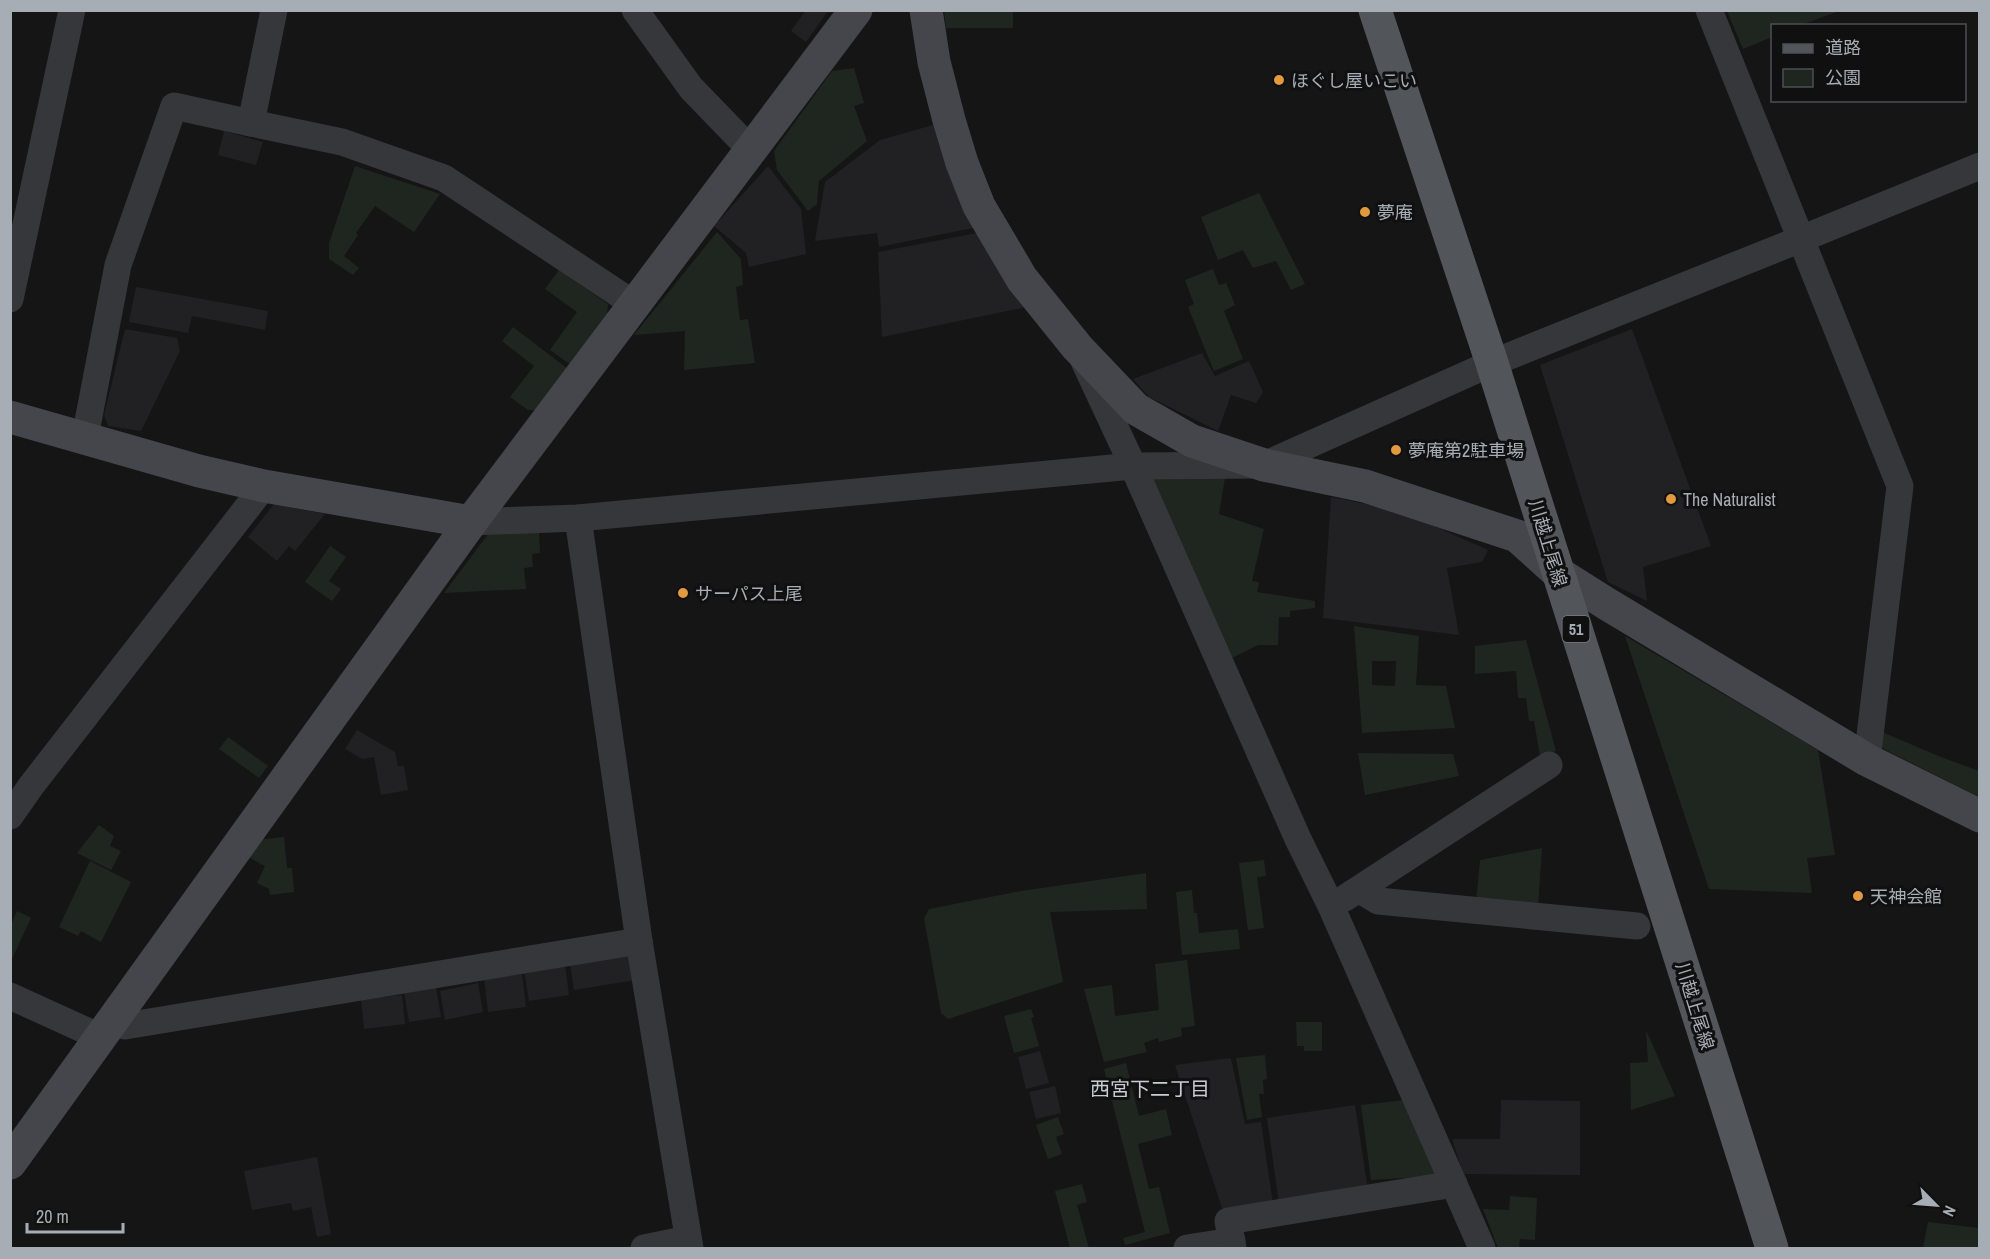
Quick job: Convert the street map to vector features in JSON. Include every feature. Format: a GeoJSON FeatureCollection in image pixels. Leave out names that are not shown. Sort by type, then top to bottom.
{"type":"FeatureCollection","features":[{"type":"Feature","properties":{"kind":"main road","name":"川越上尾線"},"geometry":{"type":"LineString","coordinates":[[1375,10],[1492,363],[1772,1248]]}},
{"type":"Feature","properties":{"kind":"street"},"geometry":{"type":"LineString","coordinates":[[10,299],[72,10]]}},
{"type":"Feature","properties":{"kind":"street"},"geometry":{"type":"LineString","coordinates":[[251,123],[274,10]]}},
{"type":"Feature","properties":{"kind":"street"},"geometry":{"type":"LineString","coordinates":[[635,10],[691,88],[752,151]]}},
{"type":"Feature","properties":{"kind":"street"},"geometry":{"type":"LineString","coordinates":[[10,1163],[471,522],[856,10]]}},
{"type":"Feature","properties":{"kind":"street"},"geometry":{"type":"LineString","coordinates":[[926,10],[934,62],[949,120],[962,163],[979,206],[1022,279],[1077,347],[1136,408],[1192,441],[1264,465],[1365,486],[1517,536],[1558,573],[1867,760],[1980,816]]}},
{"type":"Feature","properties":{"kind":"street"},"geometry":{"type":"LineString","coordinates":[[1709,10],[1900,486],[1867,760]]}},
{"type":"Feature","properties":{"kind":"street"},"geometry":{"type":"LineString","coordinates":[[85,437],[118,265],[174,106],[342,142],[444,178],[634,304]]}},
{"type":"Feature","properties":{"kind":"street"},"geometry":{"type":"LineString","coordinates":[[10,417],[199,471],[264,486],[471,522],[578,518],[1133,466],[1264,465],[1492,363],[1980,166]]}},
{"type":"Feature","properties":{"kind":"street"},"geometry":{"type":"LineString","coordinates":[[1077,347],[1133,466],[1298,839],[1331,906],[1482,1248]]}},
{"type":"Feature","properties":{"kind":"street"},"geometry":{"type":"LineString","coordinates":[[10,816],[38,776],[264,486]]}},
{"type":"Feature","properties":{"kind":"street"},"geometry":{"type":"LineString","coordinates":[[578,518],[639,940],[689,1244],[644,1248]]}},
{"type":"Feature","properties":{"kind":"street"},"geometry":{"type":"LineString","coordinates":[[1331,906],[1360,890],[1549,765]]}},
{"type":"Feature","properties":{"kind":"street"},"geometry":{"type":"LineString","coordinates":[[1360,890],[1378,901],[1637,926]]}},
{"type":"Feature","properties":{"kind":"street"},"geometry":{"type":"LineString","coordinates":[[10,996],[106,1028],[639,940]]}},
{"type":"Feature","properties":{"kind":"street"},"geometry":{"type":"LineString","coordinates":[[1187,1248],[1233,1245],[1228,1221],[1454,1184]]}},
{"type":"Feature","properties":{"kind":"shaded area"},"geometry":{"type":"Polygon","coordinates":[[[805,11],[828,11],[806,42],[791,31],[805,11]]]}},
{"type":"Feature","properties":{"kind":"shaded area"},"geometry":{"type":"Polygon","coordinates":[[[933,125],[973,228],[879,247],[877,233],[815,241],[825,182],[880,140],[933,125]]]}},
{"type":"Feature","properties":{"kind":"shaded area"},"geometry":{"type":"Polygon","coordinates":[[[224,131],[263,142],[256,165],[218,155],[224,131]]]}},
{"type":"Feature","properties":{"kind":"shaded area"},"geometry":{"type":"Polygon","coordinates":[[[768,166],[801,209],[806,254],[749,267],[746,253],[714,226],[768,166]]]}},
{"type":"Feature","properties":{"kind":"shaded area"},"geometry":{"type":"Polygon","coordinates":[[[977,233],[1027,307],[882,337],[878,252],[977,233]]]}},
{"type":"Feature","properties":{"kind":"shaded area"},"geometry":{"type":"Polygon","coordinates":[[[136,287],[268,311],[265,330],[192,316],[188,333],[129,322],[136,287]]]}},
{"type":"Feature","properties":{"kind":"shaded area"},"geometry":{"type":"Polygon","coordinates":[[[125,329],[177,338],[180,351],[141,431],[108,426],[104,415],[125,329]]]}},
{"type":"Feature","properties":{"kind":"shaded area"},"geometry":{"type":"Polygon","coordinates":[[[1632,329],[1711,546],[1643,567],[1647,601],[1608,582],[1540,365],[1632,329]]]}},
{"type":"Feature","properties":{"kind":"shaded area"},"geometry":{"type":"Polygon","coordinates":[[[1202,353],[1215,376],[1249,361],[1263,392],[1256,403],[1231,395],[1218,431],[1149,397],[1133,379],[1202,353]]]}},
{"type":"Feature","properties":{"kind":"shaded area"},"geometry":{"type":"Polygon","coordinates":[[[1331,497],[1401,511],[1488,550],[1482,562],[1447,568],[1459,635],[1323,618],[1331,497]]]}},
{"type":"Feature","properties":{"kind":"shaded area"},"geometry":{"type":"Polygon","coordinates":[[[274,504],[325,514],[295,551],[289,546],[277,561],[248,537],[274,504]]]}},
{"type":"Feature","properties":{"kind":"shaded area"},"geometry":{"type":"Polygon","coordinates":[[[357,730],[395,752],[398,766],[404,766],[408,790],[381,795],[374,757],[362,759],[345,749],[357,730]]]}},
{"type":"Feature","properties":{"kind":"shaded area"},"geometry":{"type":"Polygon","coordinates":[[[632,953],[636,980],[574,990],[570,962],[632,953]]]}},
{"type":"Feature","properties":{"kind":"shaded area"},"geometry":{"type":"Polygon","coordinates":[[[565,964],[569,995],[529,1001],[524,970],[565,964]]]}},
{"type":"Feature","properties":{"kind":"shaded area"},"geometry":{"type":"Polygon","coordinates":[[[522,974],[526,1007],[488,1012],[484,978],[522,974]]]}},
{"type":"Feature","properties":{"kind":"shaded area"},"geometry":{"type":"Polygon","coordinates":[[[478,983],[483,1012],[445,1020],[440,991],[478,983]]]}},
{"type":"Feature","properties":{"kind":"shaded area"},"geometry":{"type":"Polygon","coordinates":[[[436,987],[441,1017],[409,1022],[404,992],[436,987]]]}},
{"type":"Feature","properties":{"kind":"shaded area"},"geometry":{"type":"Polygon","coordinates":[[[402,995],[405,1024],[364,1029],[361,999],[402,995]]]}},
{"type":"Feature","properties":{"kind":"shaded area"},"geometry":{"type":"Polygon","coordinates":[[[1040,1051],[1049,1083],[1026,1089],[1018,1057],[1040,1051]]]}},
{"type":"Feature","properties":{"kind":"shaded area"},"geometry":{"type":"Polygon","coordinates":[[[1231,1058],[1245,1124],[1261,1122],[1273,1204],[1229,1211],[1222,1208],[1175,1065],[1231,1058]]]}},
{"type":"Feature","properties":{"kind":"shaded area"},"geometry":{"type":"Polygon","coordinates":[[[1055,1086],[1061,1113],[1036,1119],[1029,1092],[1055,1086]]]}},
{"type":"Feature","properties":{"kind":"shaded area"},"geometry":{"type":"Polygon","coordinates":[[[1501,1100],[1580,1101],[1580,1175],[1463,1174],[1452,1139],[1500,1139],[1501,1100]]]}},
{"type":"Feature","properties":{"kind":"shaded area"},"geometry":{"type":"Polygon","coordinates":[[[1355,1105],[1368,1190],[1279,1204],[1267,1118],[1355,1105]]]}},
{"type":"Feature","properties":{"kind":"shaded area"},"geometry":{"type":"Polygon","coordinates":[[[317,1157],[331,1234],[317,1237],[311,1207],[293,1211],[291,1203],[252,1210],[244,1171],[317,1157]]]}},
{"type":"Feature","properties":{"kind":"green space"},"geometry":{"type":"Polygon","coordinates":[[[944,11],[1013,11],[1013,28],[946,28],[944,11]]]}},
{"type":"Feature","properties":{"kind":"green space"},"geometry":{"type":"Polygon","coordinates":[[[1727,11],[1839,11],[1804,24],[1771,24],[1771,37],[1743,49],[1727,11]]]}},
{"type":"Feature","properties":{"kind":"green space"},"geometry":{"type":"Polygon","coordinates":[[[854,68],[864,103],[854,106],[867,141],[819,181],[817,204],[808,211],[777,170],[774,151],[832,71],[854,68]]]}},
{"type":"Feature","properties":{"kind":"green space"},"geometry":{"type":"Polygon","coordinates":[[[355,166],[440,194],[414,232],[375,206],[356,233],[358,235],[344,256],[359,268],[353,275],[329,259],[329,243],[355,166]]]}},
{"type":"Feature","properties":{"kind":"green space"},"geometry":{"type":"Polygon","coordinates":[[[1259,193],[1305,284],[1291,290],[1276,261],[1253,268],[1243,250],[1218,260],[1201,217],[1259,193]]]}},
{"type":"Feature","properties":{"kind":"green space"},"geometry":{"type":"Polygon","coordinates":[[[717,232],[741,259],[743,285],[736,287],[740,320],[748,319],[755,363],[684,370],[685,331],[634,335],[717,232]]]}},
{"type":"Feature","properties":{"kind":"green space"},"geometry":{"type":"Polygon","coordinates":[[[1213,269],[1219,285],[1226,283],[1235,305],[1224,311],[1243,359],[1214,371],[1188,307],[1194,304],[1185,280],[1213,269]]]}},
{"type":"Feature","properties":{"kind":"green space"},"geometry":{"type":"Polygon","coordinates":[[[559,270],[608,304],[607,314],[571,365],[550,350],[577,312],[545,289],[559,270]]]}},
{"type":"Feature","properties":{"kind":"green space"},"geometry":{"type":"Polygon","coordinates":[[[513,327],[568,369],[536,410],[528,410],[510,397],[534,366],[502,341],[513,327]]]}},
{"type":"Feature","properties":{"kind":"green space"},"geometry":{"type":"Polygon","coordinates":[[[1152,477],[1225,478],[1219,514],[1264,529],[1252,581],[1259,582],[1257,592],[1315,601],[1315,608],[1290,611],[1290,617],[1279,617],[1278,645],[1258,645],[1230,659],[1152,477]]]}},
{"type":"Feature","properties":{"kind":"green space"},"geometry":{"type":"Polygon","coordinates":[[[539,531],[540,553],[532,554],[533,567],[524,568],[526,589],[444,593],[489,533],[539,531]]]}},
{"type":"Feature","properties":{"kind":"green space"},"geometry":{"type":"Polygon","coordinates":[[[330,546],[346,557],[329,581],[341,589],[332,601],[305,582],[330,546]]]}},
{"type":"Feature","properties":{"kind":"green space"},"geometry":{"type":"Polygon","coordinates":[[[1354,626],[1419,636],[1416,685],[1446,686],[1455,728],[1362,733],[1354,626]],[[1372,661],[1372,685],[1395,686],[1396,661],[1372,661]]]}},
{"type":"Feature","properties":{"kind":"green space"},"geometry":{"type":"Polygon","coordinates":[[[1625,636],[1818,750],[1835,855],[1807,858],[1812,893],[1709,889],[1625,636]]]}},
{"type":"Feature","properties":{"kind":"green space"},"geometry":{"type":"Polygon","coordinates":[[[1526,640],[1556,751],[1540,756],[1534,721],[1529,721],[1526,698],[1518,698],[1516,671],[1475,674],[1475,646],[1526,640]]]}},
{"type":"Feature","properties":{"kind":"green space"},"geometry":{"type":"Polygon","coordinates":[[[1882,732],[1979,771],[1979,797],[1878,746],[1882,732]]]}},
{"type":"Feature","properties":{"kind":"green space"},"geometry":{"type":"Polygon","coordinates":[[[228,737],[268,766],[259,778],[219,749],[228,737]]]}},
{"type":"Feature","properties":{"kind":"green space"},"geometry":{"type":"Polygon","coordinates":[[[1358,753],[1453,754],[1459,776],[1365,795],[1358,753]]]}},
{"type":"Feature","properties":{"kind":"green space"},"geometry":{"type":"Polygon","coordinates":[[[99,825],[114,836],[110,846],[121,851],[111,870],[77,853],[99,825]]]}},
{"type":"Feature","properties":{"kind":"green space"},"geometry":{"type":"Polygon","coordinates":[[[284,837],[287,868],[292,868],[294,892],[270,895],[269,889],[257,883],[265,866],[248,857],[256,840],[284,837]]]}},
{"type":"Feature","properties":{"kind":"green space"},"geometry":{"type":"Polygon","coordinates":[[[1542,848],[1538,908],[1476,902],[1480,860],[1542,848]]]}},
{"type":"Feature","properties":{"kind":"green space"},"geometry":{"type":"Polygon","coordinates":[[[1264,860],[1266,876],[1257,877],[1264,928],[1248,930],[1239,863],[1264,860]]]}},
{"type":"Feature","properties":{"kind":"green space"},"geometry":{"type":"Polygon","coordinates":[[[90,861],[131,882],[101,942],[81,931],[78,936],[59,927],[90,861]]]}},
{"type":"Feature","properties":{"kind":"green space"},"geometry":{"type":"Polygon","coordinates":[[[1146,873],[1147,909],[1050,912],[1063,982],[948,1019],[941,1013],[924,918],[929,909],[1021,891],[1146,873]]]}},
{"type":"Feature","properties":{"kind":"green space"},"geometry":{"type":"Polygon","coordinates":[[[1192,890],[1199,933],[1238,929],[1240,949],[1182,955],[1176,892],[1192,890]]]}},
{"type":"Feature","properties":{"kind":"green space"},"geometry":{"type":"Polygon","coordinates":[[[17,911],[31,918],[11,961],[11,925],[17,911]]]}},
{"type":"Feature","properties":{"kind":"green space"},"geometry":{"type":"Polygon","coordinates":[[[1187,960],[1195,1026],[1181,1028],[1182,1036],[1159,1042],[1158,1038],[1144,1043],[1147,1052],[1104,1062],[1084,989],[1112,985],[1115,1016],[1159,1010],[1155,964],[1187,960]]]}},
{"type":"Feature","properties":{"kind":"green space"},"geometry":{"type":"Polygon","coordinates":[[[1031,1009],[1034,1017],[1031,1018],[1039,1046],[1014,1053],[1004,1016],[1031,1009]]]}},
{"type":"Feature","properties":{"kind":"green space"},"geometry":{"type":"Polygon","coordinates":[[[1296,1022],[1322,1022],[1322,1051],[1304,1051],[1304,1046],[1297,1046],[1296,1022]]]}},
{"type":"Feature","properties":{"kind":"green space"},"geometry":{"type":"Polygon","coordinates":[[[1646,1030],[1675,1096],[1631,1110],[1630,1063],[1648,1062],[1646,1030]]]}},
{"type":"Feature","properties":{"kind":"green space"},"geometry":{"type":"Polygon","coordinates":[[[1265,1055],[1267,1079],[1263,1080],[1264,1094],[1259,1094],[1262,1117],[1247,1120],[1236,1058],[1265,1055]]]}},
{"type":"Feature","properties":{"kind":"green space"},"geometry":{"type":"Polygon","coordinates":[[[1126,1063],[1139,1116],[1166,1109],[1172,1135],[1138,1144],[1149,1189],[1159,1187],[1170,1233],[1125,1245],[1123,1238],[1145,1232],[1104,1069],[1126,1063]]]}},
{"type":"Feature","properties":{"kind":"green space"},"geometry":{"type":"Polygon","coordinates":[[[1405,1100],[1437,1176],[1371,1180],[1361,1105],[1405,1100]]]}},
{"type":"Feature","properties":{"kind":"green space"},"geometry":{"type":"Polygon","coordinates":[[[1058,1117],[1064,1134],[1056,1137],[1062,1154],[1048,1159],[1036,1125],[1058,1117]]]}},
{"type":"Feature","properties":{"kind":"green space"},"geometry":{"type":"Polygon","coordinates":[[[1082,1184],[1087,1202],[1077,1205],[1089,1248],[1070,1248],[1055,1191],[1082,1184]]]}},
{"type":"Feature","properties":{"kind":"green space"},"geometry":{"type":"Polygon","coordinates":[[[1510,1196],[1537,1198],[1535,1240],[1520,1239],[1519,1248],[1498,1248],[1483,1209],[1509,1210],[1510,1196]]]}},
{"type":"Feature","properties":{"kind":"green space"},"geometry":{"type":"Polygon","coordinates":[[[1928,1222],[1979,1228],[1979,1248],[1923,1248],[1928,1222]]]}},
{"type":"Feature","properties":{"kind":"place","name":"ほぐし屋いこい"},"geometry":{"type":"Point","coordinates":[1279,80]}},
{"type":"Feature","properties":{"kind":"place","name":"夢庵"},"geometry":{"type":"Point","coordinates":[1365,212]}},
{"type":"Feature","properties":{"kind":"place","name":"夢庵第2駐車場"},"geometry":{"type":"Point","coordinates":[1396,450]}},
{"type":"Feature","properties":{"kind":"place","name":"The Naturalist"},"geometry":{"type":"Point","coordinates":[1671,499]}},
{"type":"Feature","properties":{"kind":"place","name":"サーパス上尾"},"geometry":{"type":"Point","coordinates":[683,593]}},
{"type":"Feature","properties":{"kind":"place","name":"天神会館"},"geometry":{"type":"Point","coordinates":[1858,896]}},
{"type":"Feature","properties":{"kind":"district","name":"西宮下二丁目"},"geometry":{"type":"Point","coordinates":[1150,1088]}}]}
